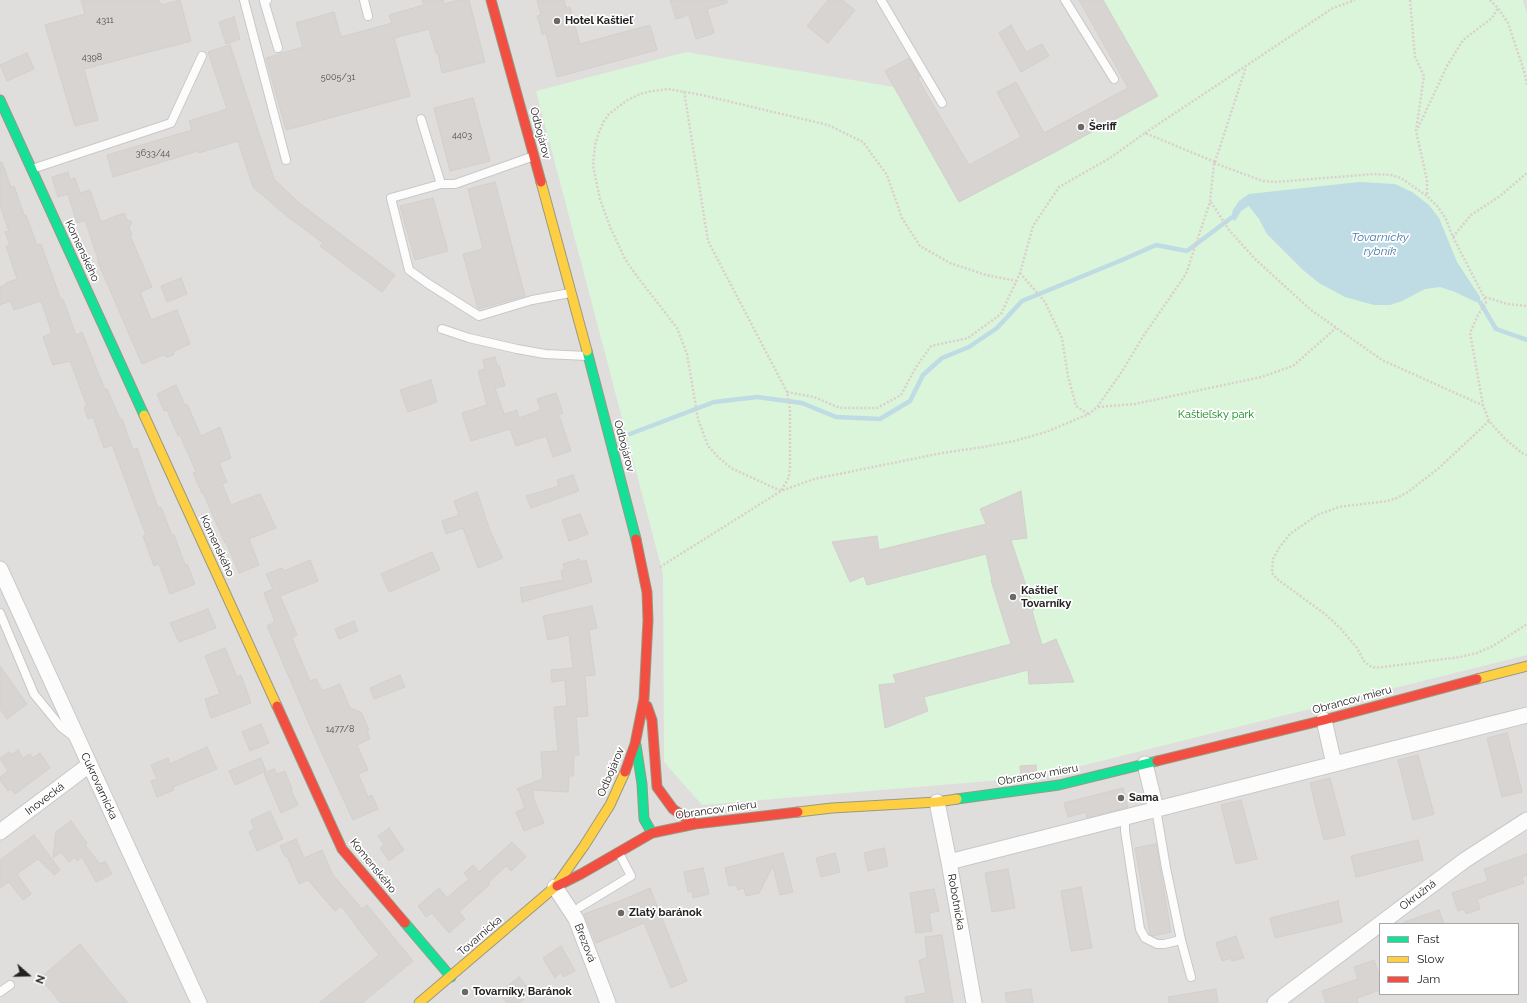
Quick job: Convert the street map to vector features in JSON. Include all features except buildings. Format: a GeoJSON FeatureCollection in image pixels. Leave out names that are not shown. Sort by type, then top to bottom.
{"type":"FeatureCollection","features":[{"type":"Feature","properties":{"kind":"street","name":"Odbojárov"},"geometry":{"type":"LineString","coordinates":[[491,0],[571,292],[641,557],[646,592],[648,620],[644,699],[635,744],[623,777],[610,805],[584,846],[555,887]]}},
{"type":"Feature","properties":{"kind":"street","name":"Komenského"},"geometry":{"type":"LineString","coordinates":[[0,100],[342,849],[451,977]]}},
{"type":"Feature","properties":{"kind":"street","name":"Cukrovarnícka"},"geometry":{"type":"LineString","coordinates":[[0,569],[199,1003]]}},
{"type":"Feature","properties":{"kind":"street","name":"Obrancov mieru"},"geometry":{"type":"LineString","coordinates":[[555,887],[581,874],[652,833],[694,824],[832,808],[937,802],[1059,785],[1324,720],[1527,666]]}},
{"type":"Feature","properties":{"kind":"street"},"geometry":{"type":"LineString","coordinates":[[644,699],[652,720],[657,787],[673,809],[694,824]]}},
{"type":"Feature","properties":{"kind":"street"},"geometry":{"type":"LineString","coordinates":[[949,862],[1527,715]]}},
{"type":"Feature","properties":{"kind":"street"},"geometry":{"type":"LineString","coordinates":[[1324,720],[1334,764]]}},
{"type":"Feature","properties":{"kind":"street"},"geometry":{"type":"LineString","coordinates":[[635,744],[642,784],[644,819],[652,833]]}},
{"type":"Feature","properties":{"kind":"street"},"geometry":{"type":"LineString","coordinates":[[1145,764],[1156,809]]}},
{"type":"Feature","properties":{"kind":"street","name":"Inovecká"},"geometry":{"type":"LineString","coordinates":[[0,832],[90,765]]}},
{"type":"Feature","properties":{"kind":"street","name":"Robotnícka"},"geometry":{"type":"LineString","coordinates":[[937,802],[974,1003]]}},
{"type":"Feature","properties":{"kind":"street","name":"Okružná"},"geometry":{"type":"LineString","coordinates":[[1381,923],[1465,860],[1527,820]]}},
{"type":"Feature","properties":{"kind":"street","name":"Tovarnícka"},"geometry":{"type":"LineString","coordinates":[[419,1003],[555,887]]}},
{"type":"Feature","properties":{"kind":"street","name":"Brezová"},"geometry":{"type":"LineString","coordinates":[[555,887],[576,918],[608,1003]]}},
{"type":"Feature","properties":{"kind":"street","name":"Okružná"},"geometry":{"type":"LineString","coordinates":[[1275,1003],[1379,925]]}},
{"type":"Feature","properties":{"kind":"lane"},"geometry":{"type":"LineString","coordinates":[[244,0],[286,160]]}},
{"type":"Feature","properties":{"kind":"lane"},"geometry":{"type":"LineString","coordinates":[[267,0],[264,1],[278,48]]}},
{"type":"Feature","properties":{"kind":"lane"},"geometry":{"type":"LineString","coordinates":[[364,0],[368,16]]}},
{"type":"Feature","properties":{"kind":"lane"},"geometry":{"type":"LineString","coordinates":[[881,0],[942,103]]}},
{"type":"Feature","properties":{"kind":"lane"},"geometry":{"type":"LineString","coordinates":[[1065,0],[1114,79]]}},
{"type":"Feature","properties":{"kind":"lane"},"geometry":{"type":"LineString","coordinates":[[32,169],[171,123],[202,56]]}},
{"type":"Feature","properties":{"kind":"lane"},"geometry":{"type":"LineString","coordinates":[[421,119],[441,184]]}},
{"type":"Feature","properties":{"kind":"lane"},"geometry":{"type":"LineString","coordinates":[[534,156],[454,184],[441,184],[391,198],[409,270],[479,316],[532,300],[571,292]]}},
{"type":"Feature","properties":{"kind":"lane"},"geometry":{"type":"LineString","coordinates":[[442,329],[469,338],[517,349],[545,354],[588,356]]}},
{"type":"Feature","properties":{"kind":"lane"},"geometry":{"type":"LineString","coordinates":[[0,613],[34,694],[61,727],[78,740]]}},
{"type":"Feature","properties":{"kind":"lane"},"geometry":{"type":"LineString","coordinates":[[1156,809],[1166,868],[1181,940],[1191,977]]}},
{"type":"Feature","properties":{"kind":"lane"},"geometry":{"type":"LineString","coordinates":[[1125,817],[1125,831],[1140,929],[1145,938],[1156,944],[1164,944],[1181,940]]}},
{"type":"Feature","properties":{"kind":"lane"},"geometry":{"type":"LineString","coordinates":[[580,907],[631,876],[618,853]]}},
{"type":"Feature","properties":{"kind":"lane"},"geometry":{"type":"LineString","coordinates":[[0,992],[10,985]]}},
{"type":"Feature","properties":{"kind":"path"},"geometry":{"type":"LineString","coordinates":[[787,392],[814,397],[840,408],[877,408],[901,395],[916,367],[931,346],[968,338],[1001,314],[1020,273],[1033,226],[1059,187],[1110,158],[1145,133],[1333,8],[1354,0]]}},
{"type":"Feature","properties":{"kind":"path"},"geometry":{"type":"LineString","coordinates":[[1410,0],[1414,57],[1424,76],[1416,132],[1427,180],[1427,196]]}},
{"type":"Feature","properties":{"kind":"path"},"geometry":{"type":"LineString","coordinates":[[1490,0],[1498,8],[1508,23],[1524,71],[1527,85]]}},
{"type":"Feature","properties":{"kind":"path"},"geometry":{"type":"LineString","coordinates":[[1416,132],[1447,66],[1463,40],[1492,18],[1498,8]]}},
{"type":"Feature","properties":{"kind":"path"},"geometry":{"type":"LineString","coordinates":[[661,566],[781,490],[814,479],[942,453],[983,448],[1014,441],[1046,432],[1089,414],[1097,407],[1121,373],[1144,335],[1186,274],[1210,202],[1214,163],[1246,66]]}},
{"type":"Feature","properties":{"kind":"path"},"geometry":{"type":"LineString","coordinates":[[781,490],[731,468],[708,446],[698,419],[686,354],[677,328],[625,259],[611,229],[600,199],[593,166],[595,145],[599,132],[609,114],[626,101],[640,94],[652,90],[668,89],[684,91],[828,125],[863,142],[887,175],[902,218],[920,246],[950,263],[986,275],[1017,281]]}},
{"type":"Feature","properties":{"kind":"path"},"geometry":{"type":"LineString","coordinates":[[684,91],[708,241],[787,392],[790,409],[790,467],[789,477],[781,490]]}},
{"type":"Feature","properties":{"kind":"path"},"geometry":{"type":"LineString","coordinates":[[1145,133],[1214,163],[1263,181],[1275,182],[1374,174],[1391,175],[1401,178],[1427,196],[1445,217],[1453,237],[1486,302],[1470,333],[1483,405],[1489,421],[1504,438],[1522,453],[1527,455]]}},
{"type":"Feature","properties":{"kind":"path"},"geometry":{"type":"LineString","coordinates":[[1453,237],[1471,215],[1500,196],[1527,173]]}},
{"type":"Feature","properties":{"kind":"path"},"geometry":{"type":"LineString","coordinates":[[1210,202],[1229,230],[1256,260],[1311,310],[1382,360],[1483,405]]}},
{"type":"Feature","properties":{"kind":"path"},"geometry":{"type":"LineString","coordinates":[[1020,273],[1045,302],[1062,338],[1068,376],[1076,406],[1089,414]]}},
{"type":"Feature","properties":{"kind":"path"},"geometry":{"type":"LineString","coordinates":[[1484,297],[1507,304],[1527,306]]}},
{"type":"Feature","properties":{"kind":"path"},"geometry":{"type":"LineString","coordinates":[[1097,407],[1135,404],[1261,377],[1293,366],[1336,328]]}},
{"type":"Feature","properties":{"kind":"path"},"geometry":{"type":"LineString","coordinates":[[1489,421],[1439,468],[1408,492],[1387,501],[1339,507],[1317,515],[1290,534],[1279,548],[1273,559],[1272,573],[1277,579],[1325,614],[1341,629],[1357,648],[1364,661],[1370,666],[1376,668],[1460,657],[1477,653],[1492,646],[1527,624]]}},
{"type":"Feature","properties":{"kind":"shaded area"},"geometry":{"type":"Polygon","coordinates":[[[0,0],[1527,0],[1527,1003],[0,1003],[0,0]]]}},
{"type":"Feature","properties":{"kind":"green space","name":"Kaštieľsky park"},"geometry":{"type":"Polygon","coordinates":[[[1103,0],[1523,0],[1527,15],[1527,655],[1037,777],[702,805],[664,762],[663,574],[536,91],[686,52],[894,87],[959,202],[1158,96],[1103,0]]]}},
{"type":"Feature","properties":{"kind":"water","name":"Tovarnícky rybník"},"geometry":{"type":"Polygon","coordinates":[[[1359,182],[1395,184],[1412,192],[1429,205],[1439,218],[1457,262],[1480,297],[1480,302],[1476,302],[1440,287],[1425,289],[1402,301],[1390,305],[1374,305],[1345,297],[1319,283],[1303,270],[1267,234],[1259,219],[1249,206],[1241,211],[1235,221],[1231,218],[1233,210],[1239,201],[1249,194],[1359,182]]]}},
{"type":"Feature","properties":{"kind":"waterway"},"geometry":{"type":"LineString","coordinates":[[630,434],[714,402],[757,397],[802,403],[836,417],[880,419],[910,401],[923,375],[942,358],[969,347],[997,328],[1022,301],[1156,245],[1187,251],[1231,218]]}},
{"type":"Feature","properties":{"kind":"waterway"},"geometry":{"type":"LineString","coordinates":[[1480,302],[1496,329],[1527,340]]}},
{"type":"Feature","properties":{"kind":"traffic: fast"},"geometry":{"type":"LineString","coordinates":[[0,100],[144,415]]}},
{"type":"Feature","properties":{"kind":"traffic: fast"},"geometry":{"type":"LineString","coordinates":[[587,351],[636,539]]}},
{"type":"Feature","properties":{"kind":"traffic: fast"},"geometry":{"type":"LineString","coordinates":[[636,745],[642,784],[644,819],[652,833]]}},
{"type":"Feature","properties":{"kind":"traffic: fast"},"geometry":{"type":"LineString","coordinates":[[957,799],[1059,785],[1157,761]]}},
{"type":"Feature","properties":{"kind":"traffic: fast"},"geometry":{"type":"LineString","coordinates":[[405,923],[451,977]]}},
{"type":"Feature","properties":{"kind":"traffic: slow"},"geometry":{"type":"LineString","coordinates":[[541,182],[587,351]]}},
{"type":"Feature","properties":{"kind":"traffic: slow"},"geometry":{"type":"LineString","coordinates":[[144,415],[277,706]]}},
{"type":"Feature","properties":{"kind":"traffic: slow"},"geometry":{"type":"LineString","coordinates":[[1477,679],[1527,666]]}},
{"type":"Feature","properties":{"kind":"traffic: slow"},"geometry":{"type":"LineString","coordinates":[[419,1003],[555,887],[584,846],[610,805],[625,772]]}},
{"type":"Feature","properties":{"kind":"traffic: slow"},"geometry":{"type":"LineString","coordinates":[[798,812],[832,808],[937,802],[957,799]]}},
{"type":"Feature","properties":{"kind":"traffic: jam"},"geometry":{"type":"LineString","coordinates":[[491,0],[541,182]]}},
{"type":"Feature","properties":{"kind":"traffic: jam"},"geometry":{"type":"LineString","coordinates":[[625,772],[635,744],[644,699],[648,620],[647,592],[636,539]]}},
{"type":"Feature","properties":{"kind":"traffic: jam"},"geometry":{"type":"LineString","coordinates":[[1157,761],[1324,720],[1477,679]]}},
{"type":"Feature","properties":{"kind":"traffic: jam"},"geometry":{"type":"LineString","coordinates":[[277,706],[342,849],[405,923]]}},
{"type":"Feature","properties":{"kind":"traffic: jam"},"geometry":{"type":"LineString","coordinates":[[647,706],[652,720],[657,787],[673,809],[695,824]]}},
{"type":"Feature","properties":{"kind":"traffic: jam"},"geometry":{"type":"LineString","coordinates":[[557,886],[581,874],[652,833],[695,824],[798,812]]}},
{"type":"Feature","properties":{"kind":"place","name":"Hotel Kaštieľ"},"geometry":{"type":"Point","coordinates":[557,21]}},
{"type":"Feature","properties":{"kind":"place","name":"Šeriff"},"geometry":{"type":"Point","coordinates":[1081,127]}},
{"type":"Feature","properties":{"kind":"place","name":"Kaštieľ Tovarníky"},"geometry":{"type":"Point","coordinates":[1013,597]}},
{"type":"Feature","properties":{"kind":"place","name":"Sama"},"geometry":{"type":"Point","coordinates":[1121,798]}},
{"type":"Feature","properties":{"kind":"place","name":"Zlatý baránok"},"geometry":{"type":"Point","coordinates":[621,913]}},
{"type":"Feature","properties":{"kind":"place","name":"Tovarníky, Baránok"},"geometry":{"type":"Point","coordinates":[465,992]}}]}
